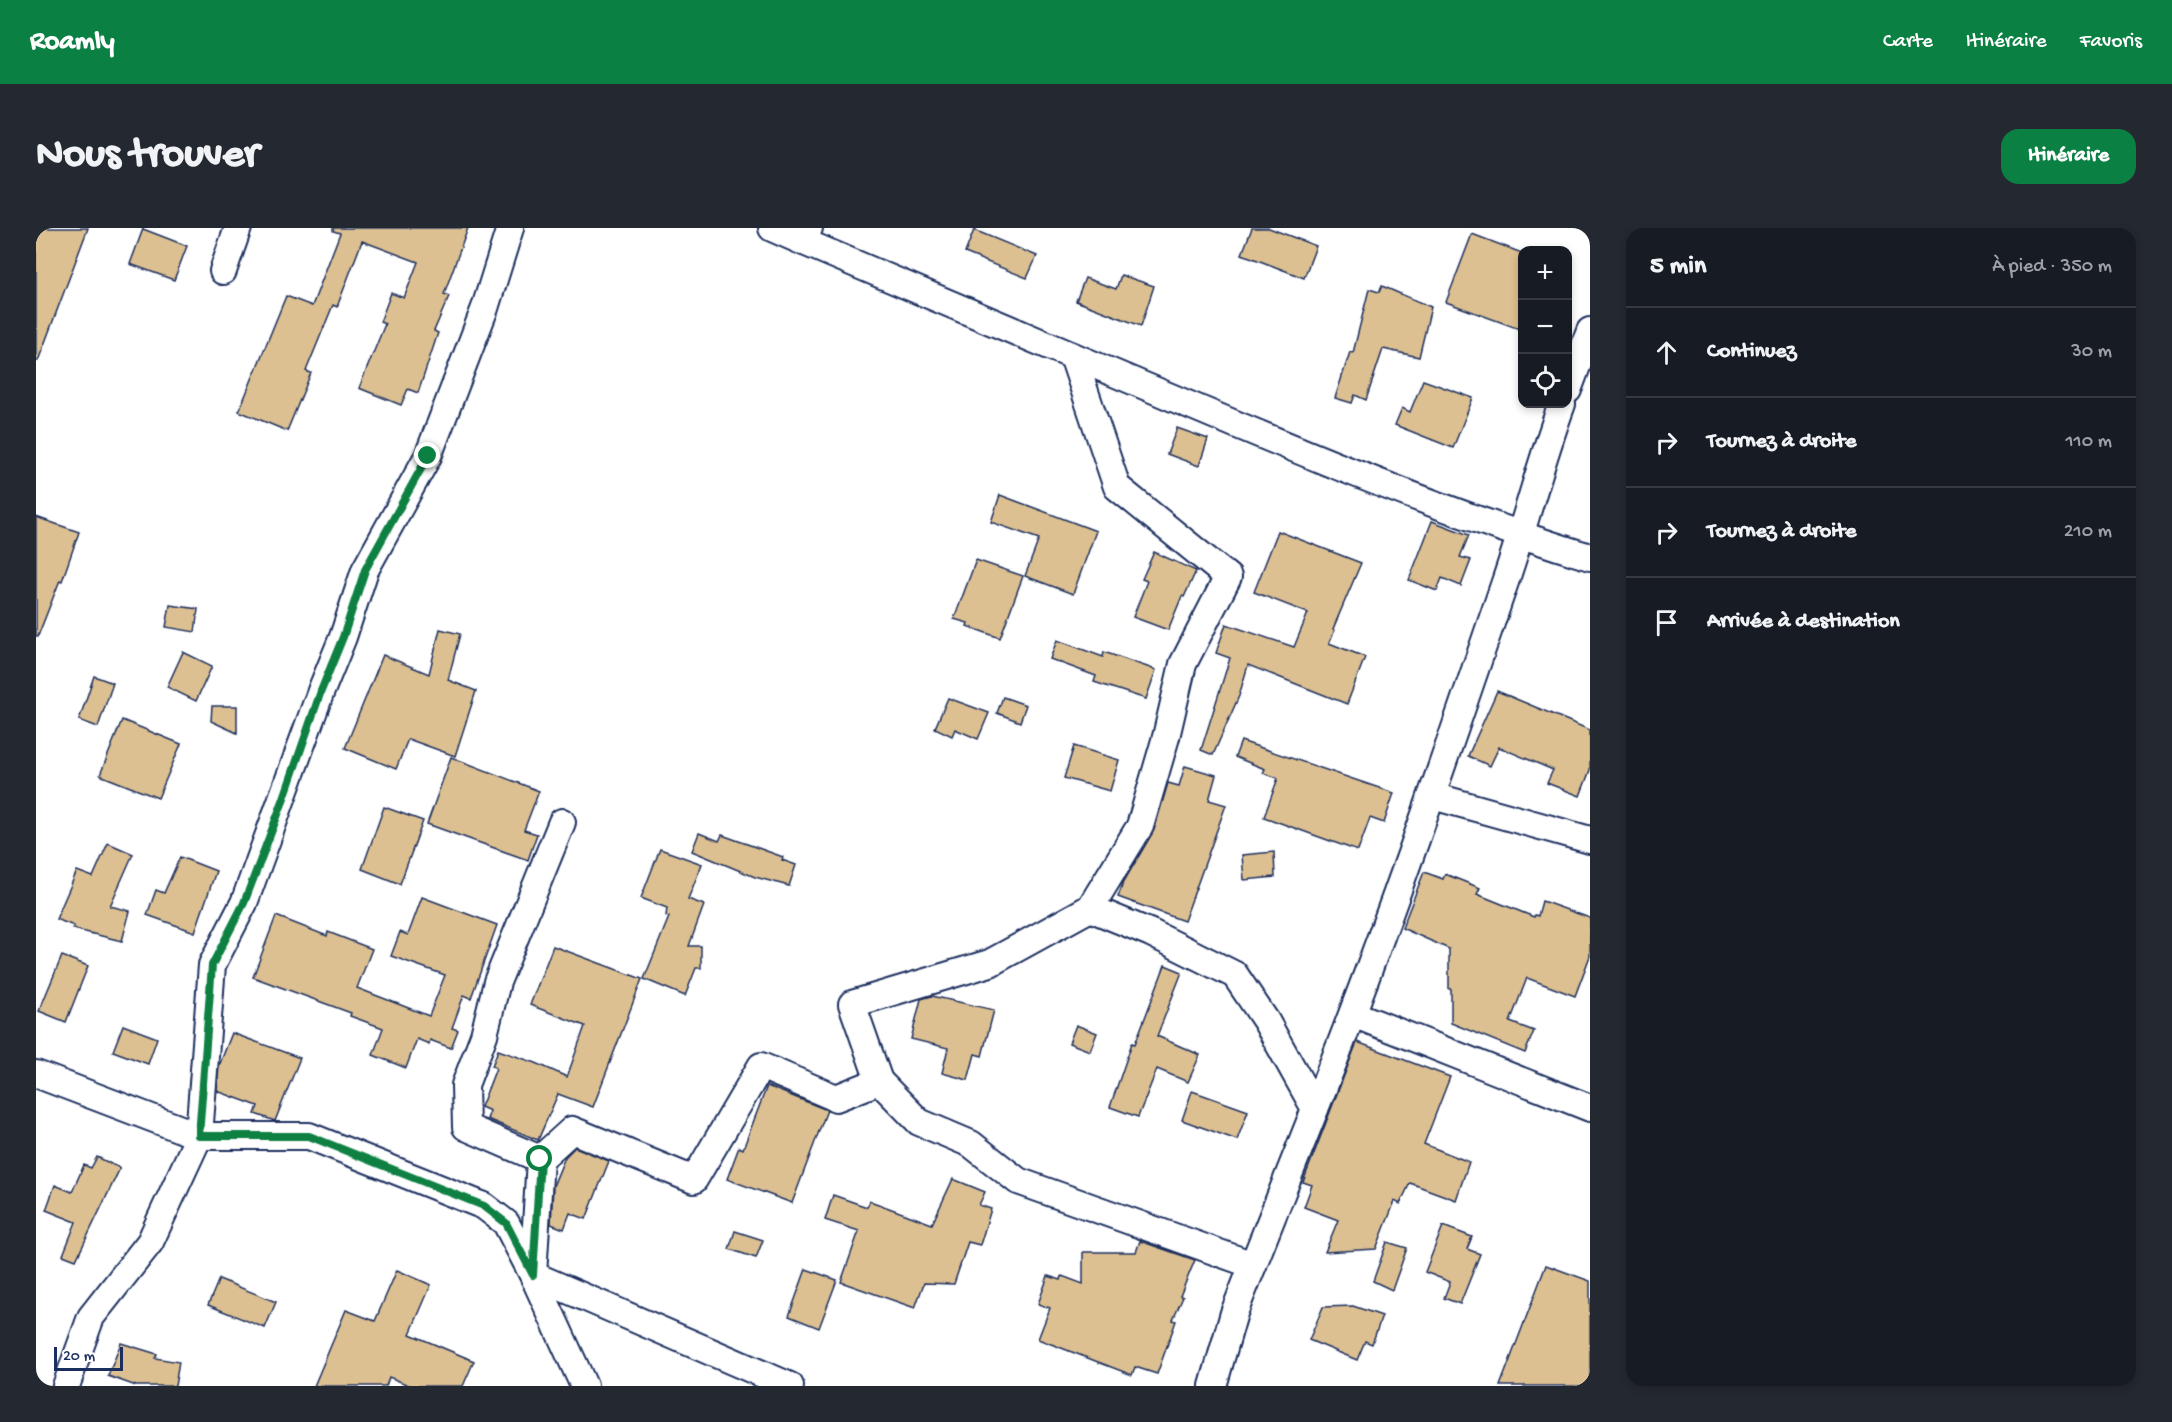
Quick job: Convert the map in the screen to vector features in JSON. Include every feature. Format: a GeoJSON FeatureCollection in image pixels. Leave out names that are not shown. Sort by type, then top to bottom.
{"type":"FeatureCollection","features":[{"type":"Feature","properties":{"kind":"street"},"geometry":{"type":"LineString","coordinates":[[223,271],[238,228]]}},
{"type":"Feature","properties":{"kind":"street"},"geometry":{"type":"LineString","coordinates":[[66,1386],[91,1317],[150,1242],[199,1136],[212,965],[244,903],[343,637],[365,570],[428,456],[485,308],[510,228]]}},
{"type":"Feature","properties":{"kind":"street"},"geometry":{"type":"LineString","coordinates":[[772,228],[807,235],[1073,356],[1355,474],[1521,536],[1590,558]]}},
{"type":"Feature","properties":{"kind":"street"},"geometry":{"type":"LineString","coordinates":[[1572,379],[1590,331]]}},
{"type":"Feature","properties":{"kind":"street"},"geometry":{"type":"LineString","coordinates":[[1073,356],[1117,488],[1228,577],[1183,664],[1166,737],[1140,826],[1090,908],[990,963],[852,1004],[879,1081],[919,1122],[971,1144],[1018,1181],[1253,1265]]}},
{"type":"Feature","properties":{"kind":"street"},"geometry":{"type":"LineString","coordinates":[[1213,1386],[1234,1313],[1353,1014],[1432,796],[1521,536],[1562,408]]}},
{"type":"Feature","properties":{"kind":"street"},"geometry":{"type":"LineString","coordinates":[[1432,796],[1590,840]]}},
{"type":"Feature","properties":{"kind":"street"},"geometry":{"type":"LineString","coordinates":[[540,1159],[466,1127],[465,1085],[484,1035],[497,982],[562,822]]}},
{"type":"Feature","properties":{"kind":"street"},"geometry":{"type":"LineString","coordinates":[[1090,908],[1151,933],[1235,975],[1266,1021],[1315,1109]]}},
{"type":"Feature","properties":{"kind":"street"},"geometry":{"type":"LineString","coordinates":[[1353,1014],[1590,1108]]}},
{"type":"Feature","properties":{"kind":"street"},"geometry":{"type":"LineString","coordinates":[[533,1275],[540,1159],[572,1130],[694,1180],[761,1066],[836,1098],[879,1081]]}},
{"type":"Feature","properties":{"kind":"street"},"geometry":{"type":"LineString","coordinates":[[36,1074],[199,1136],[309,1136],[484,1206],[506,1223],[533,1275],[584,1386]]}},
{"type":"Feature","properties":{"kind":"street"},"geometry":{"type":"LineString","coordinates":[[533,1275],[790,1386]]}},
{"type":"Feature","properties":{"kind":"building"},"geometry":{"type":"Polygon","coordinates":[[[40,228],[88,228],[38,361],[36,361],[36,241],[40,228]]]}},
{"type":"Feature","properties":{"kind":"building"},"geometry":{"type":"Polygon","coordinates":[[[333,228],[468,228],[444,294],[449,296],[434,331],[438,333],[418,393],[408,389],[401,405],[359,388],[385,324],[380,322],[391,293],[404,298],[418,262],[362,241],[337,307],[333,305],[306,371],[311,373],[287,431],[239,411],[286,296],[312,306],[340,233],[333,231],[333,228]]]}},
{"type":"Feature","properties":{"kind":"building"},"geometry":{"type":"Polygon","coordinates":[[[1252,228],[1269,228],[1316,246],[1304,278],[1242,254],[1252,228]]]}},
{"type":"Feature","properties":{"kind":"building"},"geometry":{"type":"Polygon","coordinates":[[[143,229],[187,246],[174,280],[130,264],[143,229]]]}},
{"type":"Feature","properties":{"kind":"building"},"geometry":{"type":"Polygon","coordinates":[[[974,230],[1037,256],[1027,278],[965,253],[974,230]]]}},
{"type":"Feature","properties":{"kind":"building"},"geometry":{"type":"Polygon","coordinates":[[[1472,234],[1518,251],[1518,329],[1446,302],[1472,234]]]}},
{"type":"Feature","properties":{"kind":"building"},"geometry":{"type":"Polygon","coordinates":[[[1121,275],[1154,286],[1141,326],[1076,301],[1085,278],[1116,289],[1121,275]]]}},
{"type":"Feature","properties":{"kind":"building"},"geometry":{"type":"Polygon","coordinates":[[[1382,286],[1431,307],[1419,357],[1383,349],[1366,400],[1355,395],[1352,403],[1335,398],[1350,352],[1353,353],[1369,289],[1379,292],[1382,286]]]}},
{"type":"Feature","properties":{"kind":"building"},"geometry":{"type":"Polygon","coordinates":[[[1423,380],[1473,398],[1453,448],[1395,425],[1402,408],[1410,412],[1423,380]]]}},
{"type":"Feature","properties":{"kind":"building"},"geometry":{"type":"Polygon","coordinates":[[[1177,428],[1208,439],[1199,466],[1167,454],[1177,428]]]}},
{"type":"Feature","properties":{"kind":"building"},"geometry":{"type":"Polygon","coordinates":[[[1000,495],[1096,531],[1073,594],[1025,576],[1039,539],[991,522],[1000,495]]]}},
{"type":"Feature","properties":{"kind":"building"},"geometry":{"type":"Polygon","coordinates":[[[36,517],[79,532],[62,581],[60,580],[38,636],[36,636],[36,517]]]}},
{"type":"Feature","properties":{"kind":"building"},"geometry":{"type":"Polygon","coordinates":[[[1432,521],[1469,535],[1460,557],[1471,560],[1461,586],[1442,578],[1437,591],[1409,580],[1432,521]]]}},
{"type":"Feature","properties":{"kind":"building"},"geometry":{"type":"Polygon","coordinates":[[[1278,531],[1361,563],[1329,643],[1365,657],[1347,704],[1248,665],[1239,696],[1213,755],[1201,750],[1230,658],[1216,653],[1226,624],[1294,647],[1308,613],[1254,592],[1278,531]]]}},
{"type":"Feature","properties":{"kind":"building"},"geometry":{"type":"Polygon","coordinates":[[[1154,552],[1196,571],[1184,597],[1182,596],[1168,630],[1133,617],[1147,581],[1142,579],[1154,552]]]}},
{"type":"Feature","properties":{"kind":"building"},"geometry":{"type":"Polygon","coordinates":[[[976,560],[1023,576],[1000,638],[954,619],[976,560]]]}},
{"type":"Feature","properties":{"kind":"building"},"geometry":{"type":"Polygon","coordinates":[[[170,605],[198,609],[195,632],[166,627],[170,605]]]}},
{"type":"Feature","properties":{"kind":"building"},"geometry":{"type":"Polygon","coordinates":[[[440,629],[460,634],[448,680],[476,691],[455,756],[408,739],[396,769],[345,748],[383,655],[429,674],[440,629]]]}},
{"type":"Feature","properties":{"kind":"building"},"geometry":{"type":"Polygon","coordinates":[[[1057,640],[1103,657],[1104,652],[1156,670],[1146,699],[1094,682],[1096,676],[1050,659],[1057,640]]]}},
{"type":"Feature","properties":{"kind":"building"},"geometry":{"type":"Polygon","coordinates":[[[183,652],[212,666],[196,701],[167,687],[183,652]]]}},
{"type":"Feature","properties":{"kind":"building"},"geometry":{"type":"Polygon","coordinates":[[[94,676],[113,683],[98,727],[79,720],[94,676]]]}},
{"type":"Feature","properties":{"kind":"building"},"geometry":{"type":"Polygon","coordinates":[[[1497,691],[1590,730],[1590,770],[1580,796],[1547,783],[1553,770],[1499,747],[1490,766],[1468,756],[1497,691]]]}},
{"type":"Feature","properties":{"kind":"building"},"geometry":{"type":"Polygon","coordinates":[[[1003,697],[1026,705],[1020,722],[997,713],[1003,697]]]}},
{"type":"Feature","properties":{"kind":"building"},"geometry":{"type":"Polygon","coordinates":[[[948,698],[989,713],[978,739],[955,729],[952,736],[935,728],[948,698]]]}},
{"type":"Feature","properties":{"kind":"building"},"geometry":{"type":"Polygon","coordinates":[[[212,706],[237,706],[237,733],[211,721],[212,706]]]}},
{"type":"Feature","properties":{"kind":"building"},"geometry":{"type":"Polygon","coordinates":[[[122,720],[181,744],[158,798],[100,775],[122,720]]]}},
{"type":"Feature","properties":{"kind":"building"},"geometry":{"type":"Polygon","coordinates":[[[1241,741],[1394,793],[1384,823],[1370,818],[1358,851],[1264,817],[1278,778],[1263,773],[1265,769],[1235,757],[1241,741]]]}},
{"type":"Feature","properties":{"kind":"building"},"geometry":{"type":"Polygon","coordinates":[[[1074,746],[1119,760],[1110,791],[1064,778],[1074,746]]]}},
{"type":"Feature","properties":{"kind":"building"},"geometry":{"type":"Polygon","coordinates":[[[451,757],[539,791],[524,830],[537,834],[528,860],[427,824],[451,757]]]}},
{"type":"Feature","properties":{"kind":"building"},"geometry":{"type":"Polygon","coordinates":[[[1185,766],[1216,775],[1209,800],[1226,805],[1184,921],[1118,897],[1123,883],[1154,830],[1168,783],[1179,786],[1185,766]]]}},
{"type":"Feature","properties":{"kind":"building"},"geometry":{"type":"Polygon","coordinates":[[[384,807],[423,821],[400,884],[362,869],[384,807]]]}},
{"type":"Feature","properties":{"kind":"building"},"geometry":{"type":"Polygon","coordinates":[[[699,833],[719,841],[722,835],[783,857],[782,860],[796,865],[789,886],[755,877],[692,851],[699,833]]]}},
{"type":"Feature","properties":{"kind":"building"},"geometry":{"type":"Polygon","coordinates":[[[108,843],[133,854],[110,906],[130,911],[122,941],[73,929],[74,926],[56,919],[77,871],[93,877],[108,843]]]}},
{"type":"Feature","properties":{"kind":"building"},"geometry":{"type":"Polygon","coordinates":[[[660,849],[702,864],[688,899],[704,905],[689,946],[701,946],[701,968],[696,968],[685,996],[644,979],[669,917],[666,916],[667,908],[641,898],[660,849]]]}},
{"type":"Feature","properties":{"kind":"building"},"geometry":{"type":"Polygon","coordinates":[[[1274,852],[1275,877],[1244,880],[1242,855],[1274,852]]]}},
{"type":"Feature","properties":{"kind":"building"},"geometry":{"type":"Polygon","coordinates":[[[180,857],[216,871],[195,932],[147,915],[156,890],[164,893],[180,857]]]}},
{"type":"Feature","properties":{"kind":"building"},"geometry":{"type":"Polygon","coordinates":[[[1424,872],[1443,879],[1445,874],[1480,888],[1477,894],[1534,917],[1538,916],[1542,901],[1590,918],[1590,956],[1575,996],[1527,978],[1510,1022],[1534,1031],[1525,1053],[1451,1023],[1449,949],[1402,928],[1424,872]]]}},
{"type":"Feature","properties":{"kind":"building"},"geometry":{"type":"Polygon","coordinates":[[[422,897],[497,925],[471,998],[464,995],[452,1028],[458,1030],[451,1048],[430,1040],[429,1044],[417,1039],[406,1068],[373,1055],[383,1028],[350,1016],[351,1013],[253,977],[276,916],[327,936],[328,932],[372,949],[357,988],[429,1016],[445,975],[391,956],[400,932],[408,935],[422,897]]]}},
{"type":"Feature","properties":{"kind":"building"},"geometry":{"type":"Polygon","coordinates":[[[553,946],[642,979],[593,1107],[558,1094],[538,1140],[487,1119],[490,1111],[481,1107],[496,1068],[492,1066],[498,1050],[567,1077],[585,1026],[530,1005],[553,946]]]}},
{"type":"Feature","properties":{"kind":"building"},"geometry":{"type":"Polygon","coordinates":[[[62,956],[88,966],[66,1022],[39,1011],[62,956]]]}},
{"type":"Feature","properties":{"kind":"building"},"geometry":{"type":"Polygon","coordinates":[[[1165,965],[1182,972],[1157,1036],[1200,1055],[1188,1082],[1157,1069],[1138,1117],[1110,1107],[1132,1043],[1135,1044],[1165,965]]]}},
{"type":"Feature","properties":{"kind":"building"},"geometry":{"type":"Polygon","coordinates":[[[932,996],[994,1010],[982,1056],[975,1054],[968,1080],[942,1073],[948,1048],[911,1039],[921,999],[932,996]]]}},
{"type":"Feature","properties":{"kind":"building"},"geometry":{"type":"Polygon","coordinates":[[[123,1025],[157,1038],[148,1064],[113,1051],[123,1025]]]}},
{"type":"Feature","properties":{"kind":"building"},"geometry":{"type":"Polygon","coordinates":[[[1076,1025],[1097,1033],[1090,1051],[1069,1043],[1076,1025]]]}},
{"type":"Feature","properties":{"kind":"building"},"geometry":{"type":"Polygon","coordinates":[[[232,1033],[300,1058],[275,1121],[255,1114],[258,1106],[217,1091],[219,1066],[232,1033]]]}},
{"type":"Feature","properties":{"kind":"building"},"geometry":{"type":"Polygon","coordinates":[[[1357,1042],[1450,1077],[1424,1144],[1469,1162],[1456,1200],[1410,1183],[1400,1204],[1395,1201],[1376,1249],[1325,1252],[1338,1220],[1304,1207],[1312,1185],[1303,1182],[1357,1042]]]}},
{"type":"Feature","properties":{"kind":"building"},"geometry":{"type":"Polygon","coordinates":[[[767,1086],[827,1110],[792,1203],[727,1179],[739,1147],[743,1149],[767,1086]]]}},
{"type":"Feature","properties":{"kind":"building"},"geometry":{"type":"Polygon","coordinates":[[[1192,1091],[1248,1111],[1237,1140],[1182,1120],[1192,1091]]]}},
{"type":"Feature","properties":{"kind":"building"},"geometry":{"type":"Polygon","coordinates":[[[575,1147],[609,1161],[586,1219],[570,1213],[564,1229],[551,1224],[553,1186],[565,1157],[575,1147]]]}},
{"type":"Feature","properties":{"kind":"building"},"geometry":{"type":"Polygon","coordinates":[[[97,1157],[120,1168],[76,1260],[63,1255],[76,1222],[46,1210],[55,1185],[72,1192],[84,1165],[91,1168],[97,1157]]]}},
{"type":"Feature","properties":{"kind":"building"},"geometry":{"type":"Polygon","coordinates":[[[953,1179],[985,1192],[979,1205],[991,1209],[980,1245],[968,1242],[954,1284],[924,1283],[915,1308],[841,1282],[859,1231],[825,1220],[833,1195],[867,1207],[870,1201],[932,1224],[953,1179]]]}},
{"type":"Feature","properties":{"kind":"building"},"geometry":{"type":"Polygon","coordinates":[[[1443,1226],[1472,1237],[1467,1249],[1480,1254],[1460,1304],[1444,1298],[1450,1282],[1425,1272],[1443,1226]]]}},
{"type":"Feature","properties":{"kind":"building"},"geometry":{"type":"Polygon","coordinates":[[[735,1231],[763,1240],[756,1258],[729,1249],[735,1231]]]}},
{"type":"Feature","properties":{"kind":"building"},"geometry":{"type":"Polygon","coordinates":[[[1140,1241],[1195,1260],[1180,1296],[1183,1297],[1173,1320],[1176,1321],[1157,1374],[1135,1367],[1132,1375],[1038,1339],[1050,1308],[1038,1304],[1048,1276],[1061,1280],[1062,1276],[1083,1284],[1083,1252],[1136,1252],[1140,1241]]]}},
{"type":"Feature","properties":{"kind":"building"},"geometry":{"type":"Polygon","coordinates":[[[1387,1242],[1407,1248],[1392,1290],[1373,1281],[1387,1242]]]}},
{"type":"Feature","properties":{"kind":"building"},"geometry":{"type":"Polygon","coordinates":[[[1546,1265],[1590,1281],[1590,1386],[1500,1386],[1546,1265]]]}},
{"type":"Feature","properties":{"kind":"building"},"geometry":{"type":"Polygon","coordinates":[[[806,1269],[837,1280],[819,1328],[789,1316],[806,1269]]]}},
{"type":"Feature","properties":{"kind":"building"},"geometry":{"type":"Polygon","coordinates":[[[397,1270],[431,1285],[410,1334],[474,1361],[463,1386],[411,1386],[389,1377],[386,1386],[314,1386],[346,1310],[375,1321],[397,1270]]]}},
{"type":"Feature","properties":{"kind":"building"},"geometry":{"type":"Polygon","coordinates":[[[219,1279],[276,1302],[265,1328],[208,1305],[219,1279]]]}},
{"type":"Feature","properties":{"kind":"building"},"geometry":{"type":"Polygon","coordinates":[[[1353,1306],[1382,1316],[1372,1344],[1365,1341],[1357,1360],[1309,1340],[1323,1307],[1353,1306]]]}},
{"type":"Feature","properties":{"kind":"building"},"geometry":{"type":"Polygon","coordinates":[[[121,1343],[157,1354],[155,1358],[179,1362],[175,1386],[136,1386],[108,1376],[121,1343]]]}},
{"type":"Feature","properties":{"kind":"route"},"geometry":{"type":"LineString","coordinates":[[428,456],[365,570],[343,637],[244,903],[212,965],[199,1136],[309,1136],[484,1206],[506,1223],[533,1275],[540,1159]]}}]}
